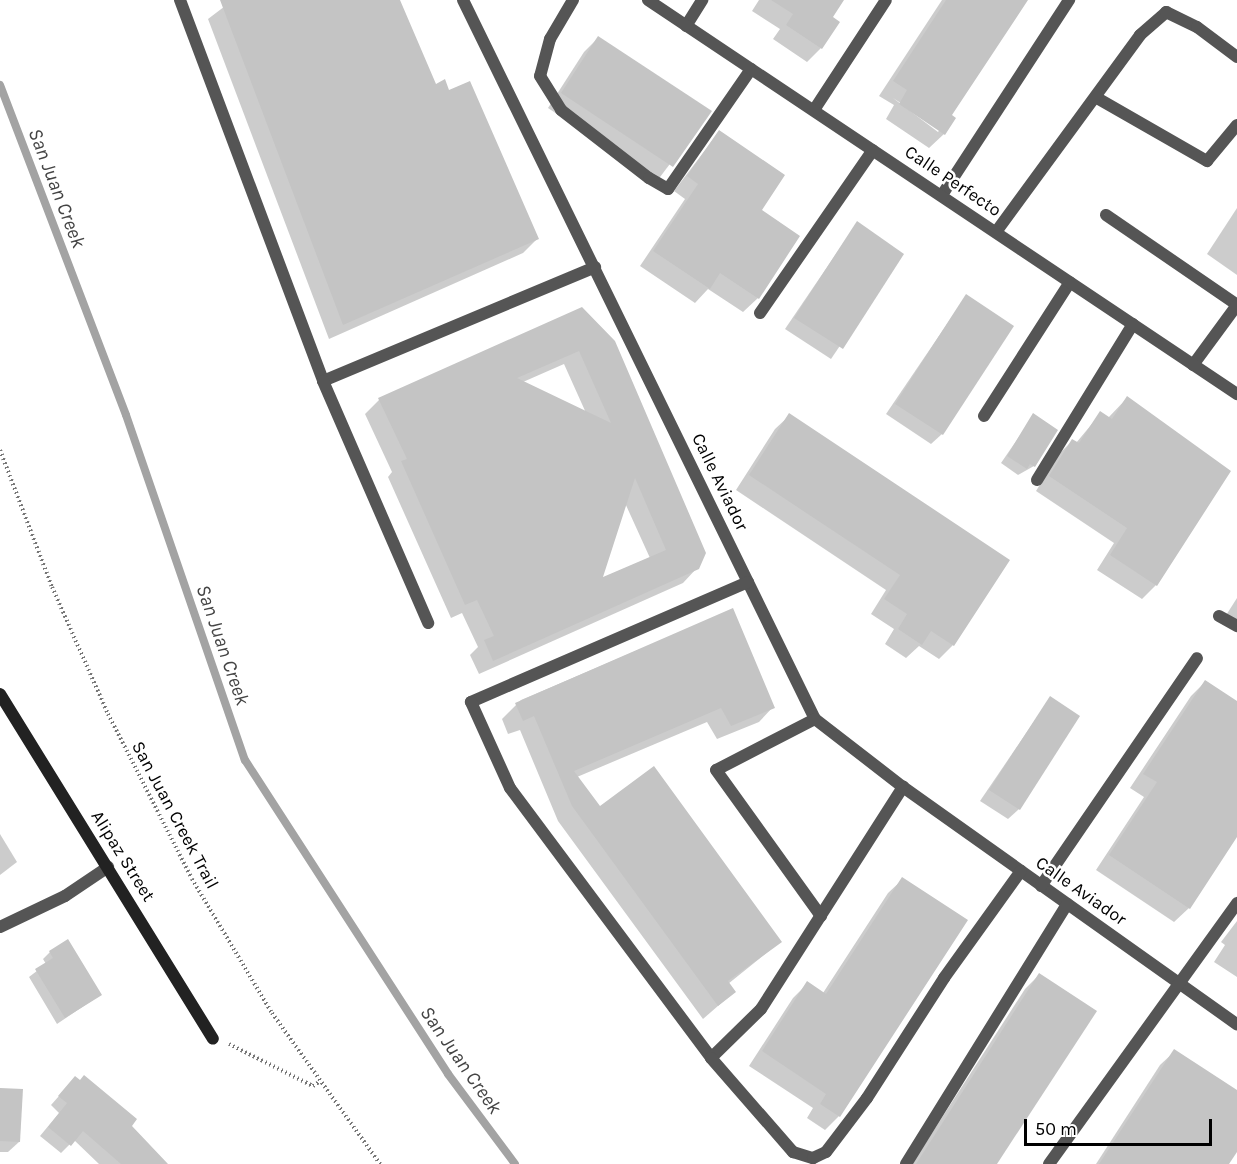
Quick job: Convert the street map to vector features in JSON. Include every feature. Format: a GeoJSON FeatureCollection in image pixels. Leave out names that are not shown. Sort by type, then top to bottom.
{"type":"FeatureCollection","features":[{"type":"Feature","properties":{"kind":"street"},"geometry":{"type":"LineString","coordinates":[[180,0],[322,381],[428,624]]}},
{"type":"Feature","properties":{"kind":"street","name":"Calle Aviador"},"geometry":{"type":"LineString","coordinates":[[463,0],[815,719],[903,788],[1237,1024]]}},
{"type":"Feature","properties":{"kind":"street"},"geometry":{"type":"LineString","coordinates":[[573,0],[550,39],[540,76],[561,111],[649,178],[668,189],[751,69]]}},
{"type":"Feature","properties":{"kind":"street","name":"Calle Perfecto"},"geometry":{"type":"LineString","coordinates":[[648,0],[1237,394]]}},
{"type":"Feature","properties":{"kind":"street"},"geometry":{"type":"LineString","coordinates":[[686,26],[702,0]]}},
{"type":"Feature","properties":{"kind":"street"},"geometry":{"type":"LineString","coordinates":[[814,110],[886,0]]}},
{"type":"Feature","properties":{"kind":"street"},"geometry":{"type":"LineString","coordinates":[[942,195],[1069,0]]}},
{"type":"Feature","properties":{"kind":"street"},"geometry":{"type":"LineString","coordinates":[[996,232],[1097,98],[1140,35],[1166,12],[1197,27],[1237,57]]}},
{"type":"Feature","properties":{"kind":"street"},"geometry":{"type":"LineString","coordinates":[[1097,98],[1207,161],[1237,125]]}},
{"type":"Feature","properties":{"kind":"street"},"geometry":{"type":"LineString","coordinates":[[760,313],[873,150]]}},
{"type":"Feature","properties":{"kind":"street"},"geometry":{"type":"LineString","coordinates":[[1106,215],[1236,304],[1193,365]]}},
{"type":"Feature","properties":{"kind":"street"},"geometry":{"type":"LineString","coordinates":[[322,381],[595,267]]}},
{"type":"Feature","properties":{"kind":"street"},"geometry":{"type":"LineString","coordinates":[[984,416],[1070,282]]}},
{"type":"Feature","properties":{"kind":"street"},"geometry":{"type":"LineString","coordinates":[[1037,480],[1133,324]]}},
{"type":"Feature","properties":{"kind":"street"},"geometry":{"type":"LineString","coordinates":[[748,582],[471,702],[510,788],[711,1058],[793,1152],[813,1158],[826,1152],[867,1098],[944,978],[1021,871]]}},
{"type":"Feature","properties":{"kind":"street"},"geometry":{"type":"LineString","coordinates":[[1219,616],[1237,627]]}},
{"type":"Feature","properties":{"kind":"street"},"geometry":{"type":"LineString","coordinates":[[1041,886],[1197,658]]}},
{"type":"Feature","properties":{"kind":"street","name":"Alipaz Street"},"geometry":{"type":"LineString","coordinates":[[0,694],[213,1039]]}},
{"type":"Feature","properties":{"kind":"street"},"geometry":{"type":"LineString","coordinates":[[815,719],[716,770],[821,916]]}},
{"type":"Feature","properties":{"kind":"street"},"geometry":{"type":"LineString","coordinates":[[711,1058],[761,1009],[903,788]]}},
{"type":"Feature","properties":{"kind":"street"},"geometry":{"type":"LineString","coordinates":[[0,927],[66,896],[108,867]]}},
{"type":"Feature","properties":{"kind":"street"},"geometry":{"type":"LineString","coordinates":[[1049,1164],[1177,982],[1237,903]]}},
{"type":"Feature","properties":{"kind":"street"},"geometry":{"type":"LineString","coordinates":[[906,1164],[1067,904]]}},
{"type":"Feature","properties":{"kind":"path","name":"San Juan Creek Trail"},"geometry":{"type":"LineString","coordinates":[[0,450],[52,587],[139,780],[232,947],[319,1082],[380,1164]]}},
{"type":"Feature","properties":{"kind":"path"},"geometry":{"type":"LineString","coordinates":[[213,1039],[246,1050],[313,1086],[319,1082]]}},
{"type":"Feature","properties":{"kind":"building"},"geometry":{"type":"Polygon","coordinates":[[[220,0],[400,0],[436,84],[445,79],[449,90],[470,81],[539,239],[343,325],[220,0]]]}},
{"type":"Feature","properties":{"kind":"building"},"geometry":{"type":"Polygon","coordinates":[[[771,0],[844,0],[833,17],[840,22],[822,49],[786,25],[793,14],[771,0]]]}},
{"type":"Feature","properties":{"kind":"building"},"geometry":{"type":"Polygon","coordinates":[[[946,0],[1028,0],[952,115],[956,118],[945,135],[899,104],[907,90],[893,81],[946,0]]]}},
{"type":"Feature","properties":{"kind":"building"},"geometry":{"type":"Polygon","coordinates":[[[598,36],[712,111],[673,167],[561,93],[598,36]]]}},
{"type":"Feature","properties":{"kind":"building"},"geometry":{"type":"Polygon","coordinates":[[[719,130],[785,175],[762,210],[800,236],[759,299],[720,273],[710,289],[653,251],[698,184],[687,176],[719,130]]]}},
{"type":"Feature","properties":{"kind":"building"},"geometry":{"type":"Polygon","coordinates":[[[857,221],[904,254],[843,349],[794,318],[857,221]]]}},
{"type":"Feature","properties":{"kind":"building"},"geometry":{"type":"Polygon","coordinates":[[[966,294],[1014,326],[943,435],[895,404],[966,294]]]}},
{"type":"Feature","properties":{"kind":"building"},"geometry":{"type":"Polygon","coordinates":[[[582,307],[615,341],[706,553],[699,569],[493,661],[484,640],[494,636],[477,600],[465,605],[401,461],[407,459],[378,398],[582,307]],[[579,351],[517,378],[611,423],[579,351]],[[635,478],[603,577],[666,550],[635,478]]]}},
{"type":"Feature","properties":{"kind":"building"},"geometry":{"type":"Polygon","coordinates":[[[1127,396],[1231,471],[1157,586],[1110,555],[1127,528],[1049,476],[1072,439],[1079,443],[1100,411],[1112,419],[1127,396]]]}},
{"type":"Feature","properties":{"kind":"building"},"geometry":{"type":"Polygon","coordinates":[[[789,413],[1010,560],[954,646],[931,631],[922,645],[898,629],[907,614],[884,599],[900,575],[749,475],[789,413]]]}},
{"type":"Feature","properties":{"kind":"building"},"geometry":{"type":"Polygon","coordinates":[[[1033,413],[1058,430],[1035,467],[1030,464],[1027,469],[1007,456],[1033,413]]]}},
{"type":"Feature","properties":{"kind":"building"},"geometry":{"type":"Polygon","coordinates":[[[733,608],[775,708],[731,726],[721,708],[574,771],[600,806],[654,766],[782,942],[728,981],[736,992],[718,1006],[572,806],[534,716],[523,721],[515,703],[733,608]]]}},
{"type":"Feature","properties":{"kind":"building"},"geometry":{"type":"Polygon","coordinates":[[[1205,680],[1237,701],[1237,837],[1190,909],[1109,855],[1157,782],[1143,774],[1205,680]]]}},
{"type":"Feature","properties":{"kind":"building"},"geometry":{"type":"Polygon","coordinates":[[[1050,696],[1080,716],[1020,810],[989,790],[1050,696]]]}},
{"type":"Feature","properties":{"kind":"building"},"geometry":{"type":"Polygon","coordinates":[[[902,877],[968,920],[840,1117],[820,1104],[826,1094],[762,1051],[807,981],[826,994],[902,877]]]}},
{"type":"Feature","properties":{"kind":"building"},"geometry":{"type":"Polygon","coordinates":[[[68,939],[102,995],[65,1018],[35,969],[53,958],[49,951],[68,939]]]}},
{"type":"Feature","properties":{"kind":"building"},"geometry":{"type":"Polygon","coordinates":[[[1039,973],[1097,1011],[997,1164],[916,1164],[1039,973]]]}},
{"type":"Feature","properties":{"kind":"building"},"geometry":{"type":"Polygon","coordinates":[[[1174,1049],[1237,1090],[1237,1152],[1229,1164],[1099,1164],[1174,1049]]]}},
{"type":"Feature","properties":{"kind":"building"},"geometry":{"type":"Polygon","coordinates":[[[84,1075],[137,1119],[132,1126],[168,1164],[121,1164],[83,1131],[71,1146],[48,1127],[67,1103],[58,1096],[75,1076],[80,1080],[84,1075]]]}},
{"type":"Feature","properties":{"kind":"building"},"geometry":{"type":"Polygon","coordinates":[[[0,1088],[23,1089],[20,1142],[0,1141],[0,1088]]]}},
{"type":"Feature","properties":{"kind":"waterway","name":"San Juan Creek"},"geometry":{"type":"LineString","coordinates":[[0,85],[126,415],[245,760],[448,1074],[515,1164]]}}]}
